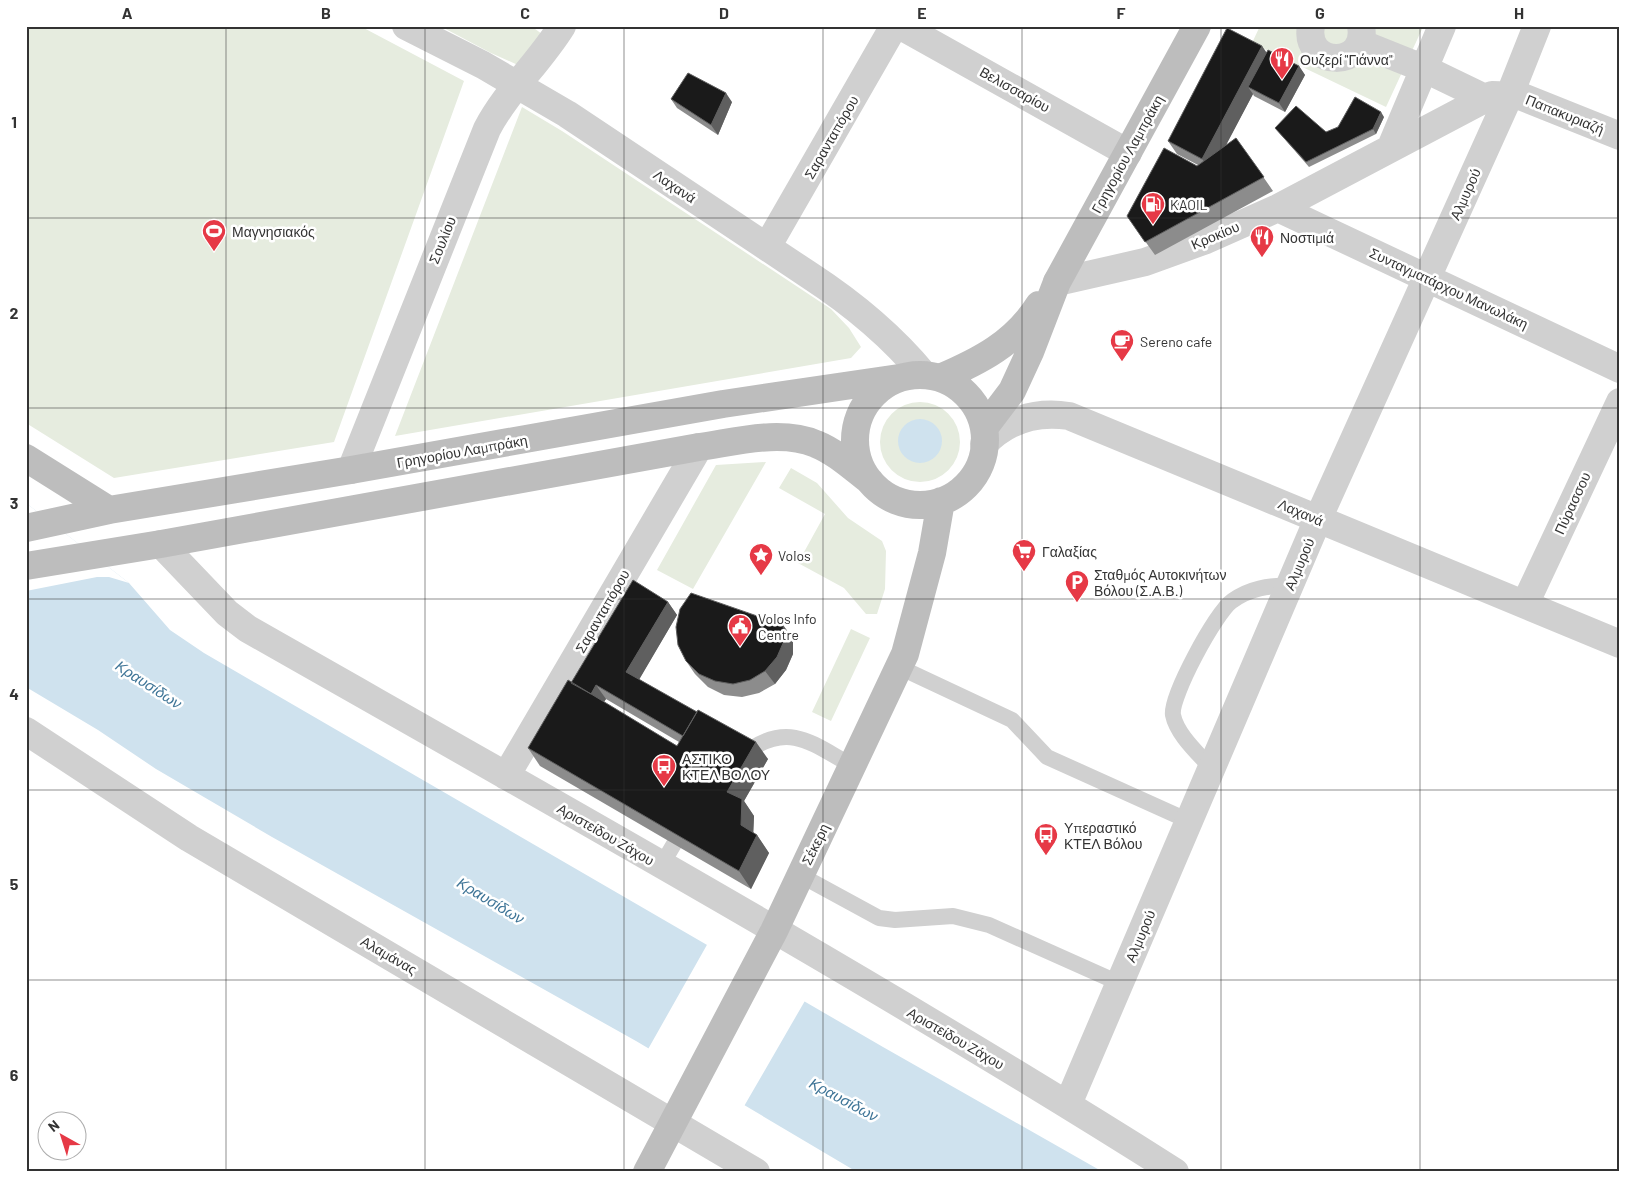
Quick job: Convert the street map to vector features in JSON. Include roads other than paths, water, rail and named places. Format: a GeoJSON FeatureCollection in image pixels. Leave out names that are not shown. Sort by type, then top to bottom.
{"type":"FeatureCollection","features":[{"type":"Feature","properties":{"kind":"main road","name":"Γρηγορίου Λαμπράκη"},"geometry":{"type":"LineString","coordinates":[[984,436],[1018,378],[1057,282],[1197,26]]}},
{"type":"Feature","properties":{"kind":"main road","name":"Γρηγορίου Λαμπράκη"},"geometry":{"type":"LineString","coordinates":[[39,525],[109,510],[351,470],[722,404],[921,377],[976,362],[1010,340],[1025,326],[1057,282]]}},
{"type":"Feature","properties":{"kind":"main road"},"geometry":{"type":"LineString","coordinates":[[26,566],[161,544],[698,447],[761,438],[808,441],[828,450],[885,494],[903,502],[922,504],[941,501],[966,484],[982,459],[984,436],[974,405],[966,394],[954,385],[921,377],[888,383],[872,396],[857,422],[856,451],[859,464],[870,481]]}},
{"type":"Feature","properties":{"kind":"main road"},"geometry":{"type":"LineString","coordinates":[[26,458],[109,510]]}},
{"type":"Feature","properties":{"kind":"main road","name":"Σέκερη"},"geometry":{"type":"LineString","coordinates":[[647,1172],[768,941],[899,667],[915,622],[932,553],[941,501]]}},
{"type":"Feature","properties":{"kind":"street","name":"Λαχανά"},"geometry":{"type":"LineString","coordinates":[[406,26],[516,84],[567,114],[847,300],[887,334],[921,377]]}},
{"type":"Feature","properties":{"kind":"street","name":"Σουλίου"},"geometry":{"type":"LineString","coordinates":[[351,470],[483,138],[497,112],[516,84],[548,48],[562,26]]}},
{"type":"Feature","properties":{"kind":"street","name":"Σαρανταπόρου"},"geometry":{"type":"LineString","coordinates":[[767,247],[894,26]]}},
{"type":"Feature","properties":{"kind":"street","name":"Βελισσαρίου"},"geometry":{"type":"LineString","coordinates":[[902,26],[1128,152]]}},
{"type":"Feature","properties":{"kind":"street"},"geometry":{"type":"LineString","coordinates":[[1311,26],[1312,42],[1326,57],[1346,57],[1357,49],[1361,34],[1425,69],[1483,97]]}},
{"type":"Feature","properties":{"kind":"street"},"geometry":{"type":"LineString","coordinates":[[1391,148],[1442,26]]}},
{"type":"Feature","properties":{"kind":"street","name":"Αλμυρού"},"geometry":{"type":"LineString","coordinates":[[1068,1104],[1318,519],[1510,94],[1537,26]]}},
{"type":"Feature","properties":{"kind":"street","name":"Κροκίου"},"geometry":{"type":"LineString","coordinates":[[1057,282],[1145,262],[1206,240],[1278,208],[1483,97],[1510,94]]}},
{"type":"Feature","properties":{"kind":"street","name":"Παπακυριαζή"},"geometry":{"type":"LineString","coordinates":[[1510,94],[1530,99],[1620,136]]}},
{"type":"Feature","properties":{"kind":"street","name":"Συνταγματάρχου Μανωλάκη"},"geometry":{"type":"LineString","coordinates":[[1278,208],[1620,369]]}},
{"type":"Feature","properties":{"kind":"street","name":"Πύρασσου"},"geometry":{"type":"LineString","coordinates":[[1525,604],[1620,402]]}},
{"type":"Feature","properties":{"kind":"street","name":"Λαχανά"},"geometry":{"type":"LineString","coordinates":[[984,436],[1017,420],[1045,416],[1069,416],[1620,644]]}},
{"type":"Feature","properties":{"kind":"street","name":"Σαρανταπόρου"},"geometry":{"type":"LineString","coordinates":[[506,776],[698,447]]}},
{"type":"Feature","properties":{"kind":"street","name":"Αριστείδου Ζάχου"},"geometry":{"type":"LineString","coordinates":[[161,544],[227,614],[248,629],[506,776],[667,855],[768,941],[1068,1104],[1176,1172]]}},
{"type":"Feature","properties":{"kind":"street","name":"Αλαμάνας"},"geometry":{"type":"LineString","coordinates":[[26,730],[188,838],[678,1113],[756,1172]]}},
{"type":"Feature","properties":{"kind":"lane"},"geometry":{"type":"LineString","coordinates":[[1211,768],[1180,730],[1173,715],[1178,693],[1217,616],[1230,602],[1250,590],[1268,586],[1290,585]]}},
{"type":"Feature","properties":{"kind":"lane"},"geometry":{"type":"LineString","coordinates":[[899,667],[1012,720],[1047,757],[1189,821]]}},
{"type":"Feature","properties":{"kind":"lane"},"geometry":{"type":"LineString","coordinates":[[751,749],[765,740],[783,736],[811,743],[853,766]]}},
{"type":"Feature","properties":{"kind":"lane"},"geometry":{"type":"LineString","coordinates":[[800,875],[879,918],[895,920],[953,916],[981,922],[1120,983]]}},
{"type":"Feature","properties":{"kind":"water"},"geometry":{"type":"Polygon","coordinates":[[[920,419],[932,423],[938,429],[942,441],[938,453],[932,459],[920,463],[908,459],[902,453],[898,441],[902,429],[908,423],[920,419]]]}},
{"type":"Feature","properties":{"kind":"water","name":"Κραυσίδων"},"geometry":{"type":"Polygon","coordinates":[[[26,503],[129,583],[170,630],[204,653],[883,1047],[1103,1172],[857,1172],[636,1041],[272,837],[156,769],[98,730],[26,687],[26,503]]]}},
{"type":"Feature","properties":{"kind":"place","name":"Ουζερί \"Γιάννα\""},"geometry":{"type":"Point","coordinates":[1282,80]}},
{"type":"Feature","properties":{"kind":"place","name":"KAOIL"},"geometry":{"type":"Point","coordinates":[1153,225]}},
{"type":"Feature","properties":{"kind":"place","name":"Μαγνησιακός"},"geometry":{"type":"Point","coordinates":[214,252]}},
{"type":"Feature","properties":{"kind":"place","name":"Νοστιμιά"},"geometry":{"type":"Point","coordinates":[1262,258]}},
{"type":"Feature","properties":{"kind":"place","name":"Sereno cafe"},"geometry":{"type":"Point","coordinates":[1122,362]}},
{"type":"Feature","properties":{"kind":"place","name":"Γαλαξίας"},"geometry":{"type":"Point","coordinates":[1024,572]}},
{"type":"Feature","properties":{"kind":"place","name":"Volos"},"geometry":{"type":"Point","coordinates":[761,576]}},
{"type":"Feature","properties":{"kind":"place","name":"Σταθμός Αυτοκινήτων Βόλου (Σ.Α.Β.)"},"geometry":{"type":"Point","coordinates":[1077,603]}},
{"type":"Feature","properties":{"kind":"place","name":"Volos Info Centre"},"geometry":{"type":"Point","coordinates":[740,647]}},
{"type":"Feature","properties":{"kind":"place","name":"ΑΣΤΙΚΟ ΚΤΕΛ ΒΟΛΟΥ"},"geometry":{"type":"Point","coordinates":[664,787]}},
{"type":"Feature","properties":{"kind":"place","name":"Υπεραστικό ΚΤΕΛ Βόλου"},"geometry":{"type":"Point","coordinates":[1046,856]}}]}
